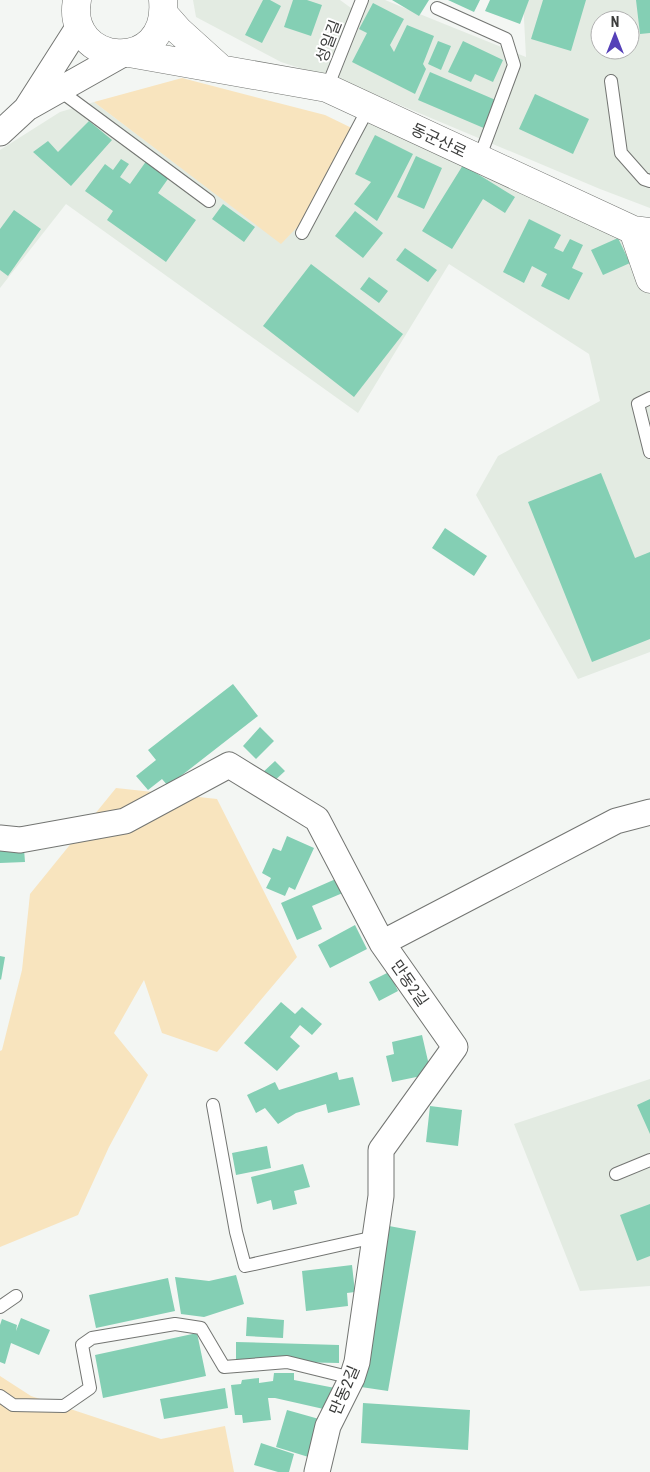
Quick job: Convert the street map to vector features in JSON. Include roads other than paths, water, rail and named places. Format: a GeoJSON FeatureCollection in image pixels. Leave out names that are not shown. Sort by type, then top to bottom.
{"type":"FeatureCollection","features":[{"type":"Feature","properties":{"kind":"main road"},"geometry":{"type":"LineString","coordinates":[[126,54],[142,48],[154,39],[161,28],[164,7]]}},
{"type":"Feature","properties":{"kind":"main road"},"geometry":{"type":"LineString","coordinates":[[164,7],[179,32],[221,69]]}},
{"type":"Feature","properties":{"kind":"main road","name":"동군산로"},"geometry":{"type":"LineString","coordinates":[[78,13],[89,41],[104,51],[327,88],[479,159],[641,231]]}},
{"type":"Feature","properties":{"kind":"main road"},"geometry":{"type":"LineString","coordinates":[[641,231],[650,279]]}},
{"type":"Feature","properties":{"kind":"street"},"geometry":{"type":"LineString","coordinates":[[26,109],[78,13]]}},
{"type":"Feature","properties":{"kind":"street"},"geometry":{"type":"LineString","coordinates":[[0,133],[26,109],[126,54]]}},
{"type":"Feature","properties":{"kind":"street","name":"만동2길"},"geometry":{"type":"LineString","coordinates":[[0,838],[20,840],[125,821],[229,765],[317,818],[382,943],[455,1047],[381,1150],[381,1196],[357,1362],[352,1378],[328,1426],[317,1472]]}},
{"type":"Feature","properties":{"kind":"street"},"geometry":{"type":"LineString","coordinates":[[382,943],[616,821],[650,812]]}},
{"type":"Feature","properties":{"kind":"lane","name":"성일길"},"geometry":{"type":"LineString","coordinates":[[327,88],[357,2]]}},
{"type":"Feature","properties":{"kind":"lane"},"geometry":{"type":"LineString","coordinates":[[438,8],[506,40],[514,65],[479,159]]}},
{"type":"Feature","properties":{"kind":"lane"},"geometry":{"type":"LineString","coordinates":[[611,81],[621,153],[644,179],[650,181]]}},
{"type":"Feature","properties":{"kind":"lane"},"geometry":{"type":"LineString","coordinates":[[59,90],[209,201]]}},
{"type":"Feature","properties":{"kind":"lane"},"geometry":{"type":"LineString","coordinates":[[302,233],[369,107]]}},
{"type":"Feature","properties":{"kind":"lane"},"geometry":{"type":"LineString","coordinates":[[650,398],[638,404],[650,452]]}},
{"type":"Feature","properties":{"kind":"lane"},"geometry":{"type":"LineString","coordinates":[[213,1104],[236,1232],[245,1266],[375,1237]]}},
{"type":"Feature","properties":{"kind":"lane"},"geometry":{"type":"LineString","coordinates":[[616,1174],[650,1160]]}},
{"type":"Feature","properties":{"kind":"lane"},"geometry":{"type":"LineString","coordinates":[[0,1307],[16,1296]]}},
{"type":"Feature","properties":{"kind":"lane"},"geometry":{"type":"LineString","coordinates":[[0,1396],[13,1405],[64,1406],[90,1388],[82,1345],[92,1338],[175,1324],[201,1328],[224,1367],[287,1362],[352,1378]]}}]}
